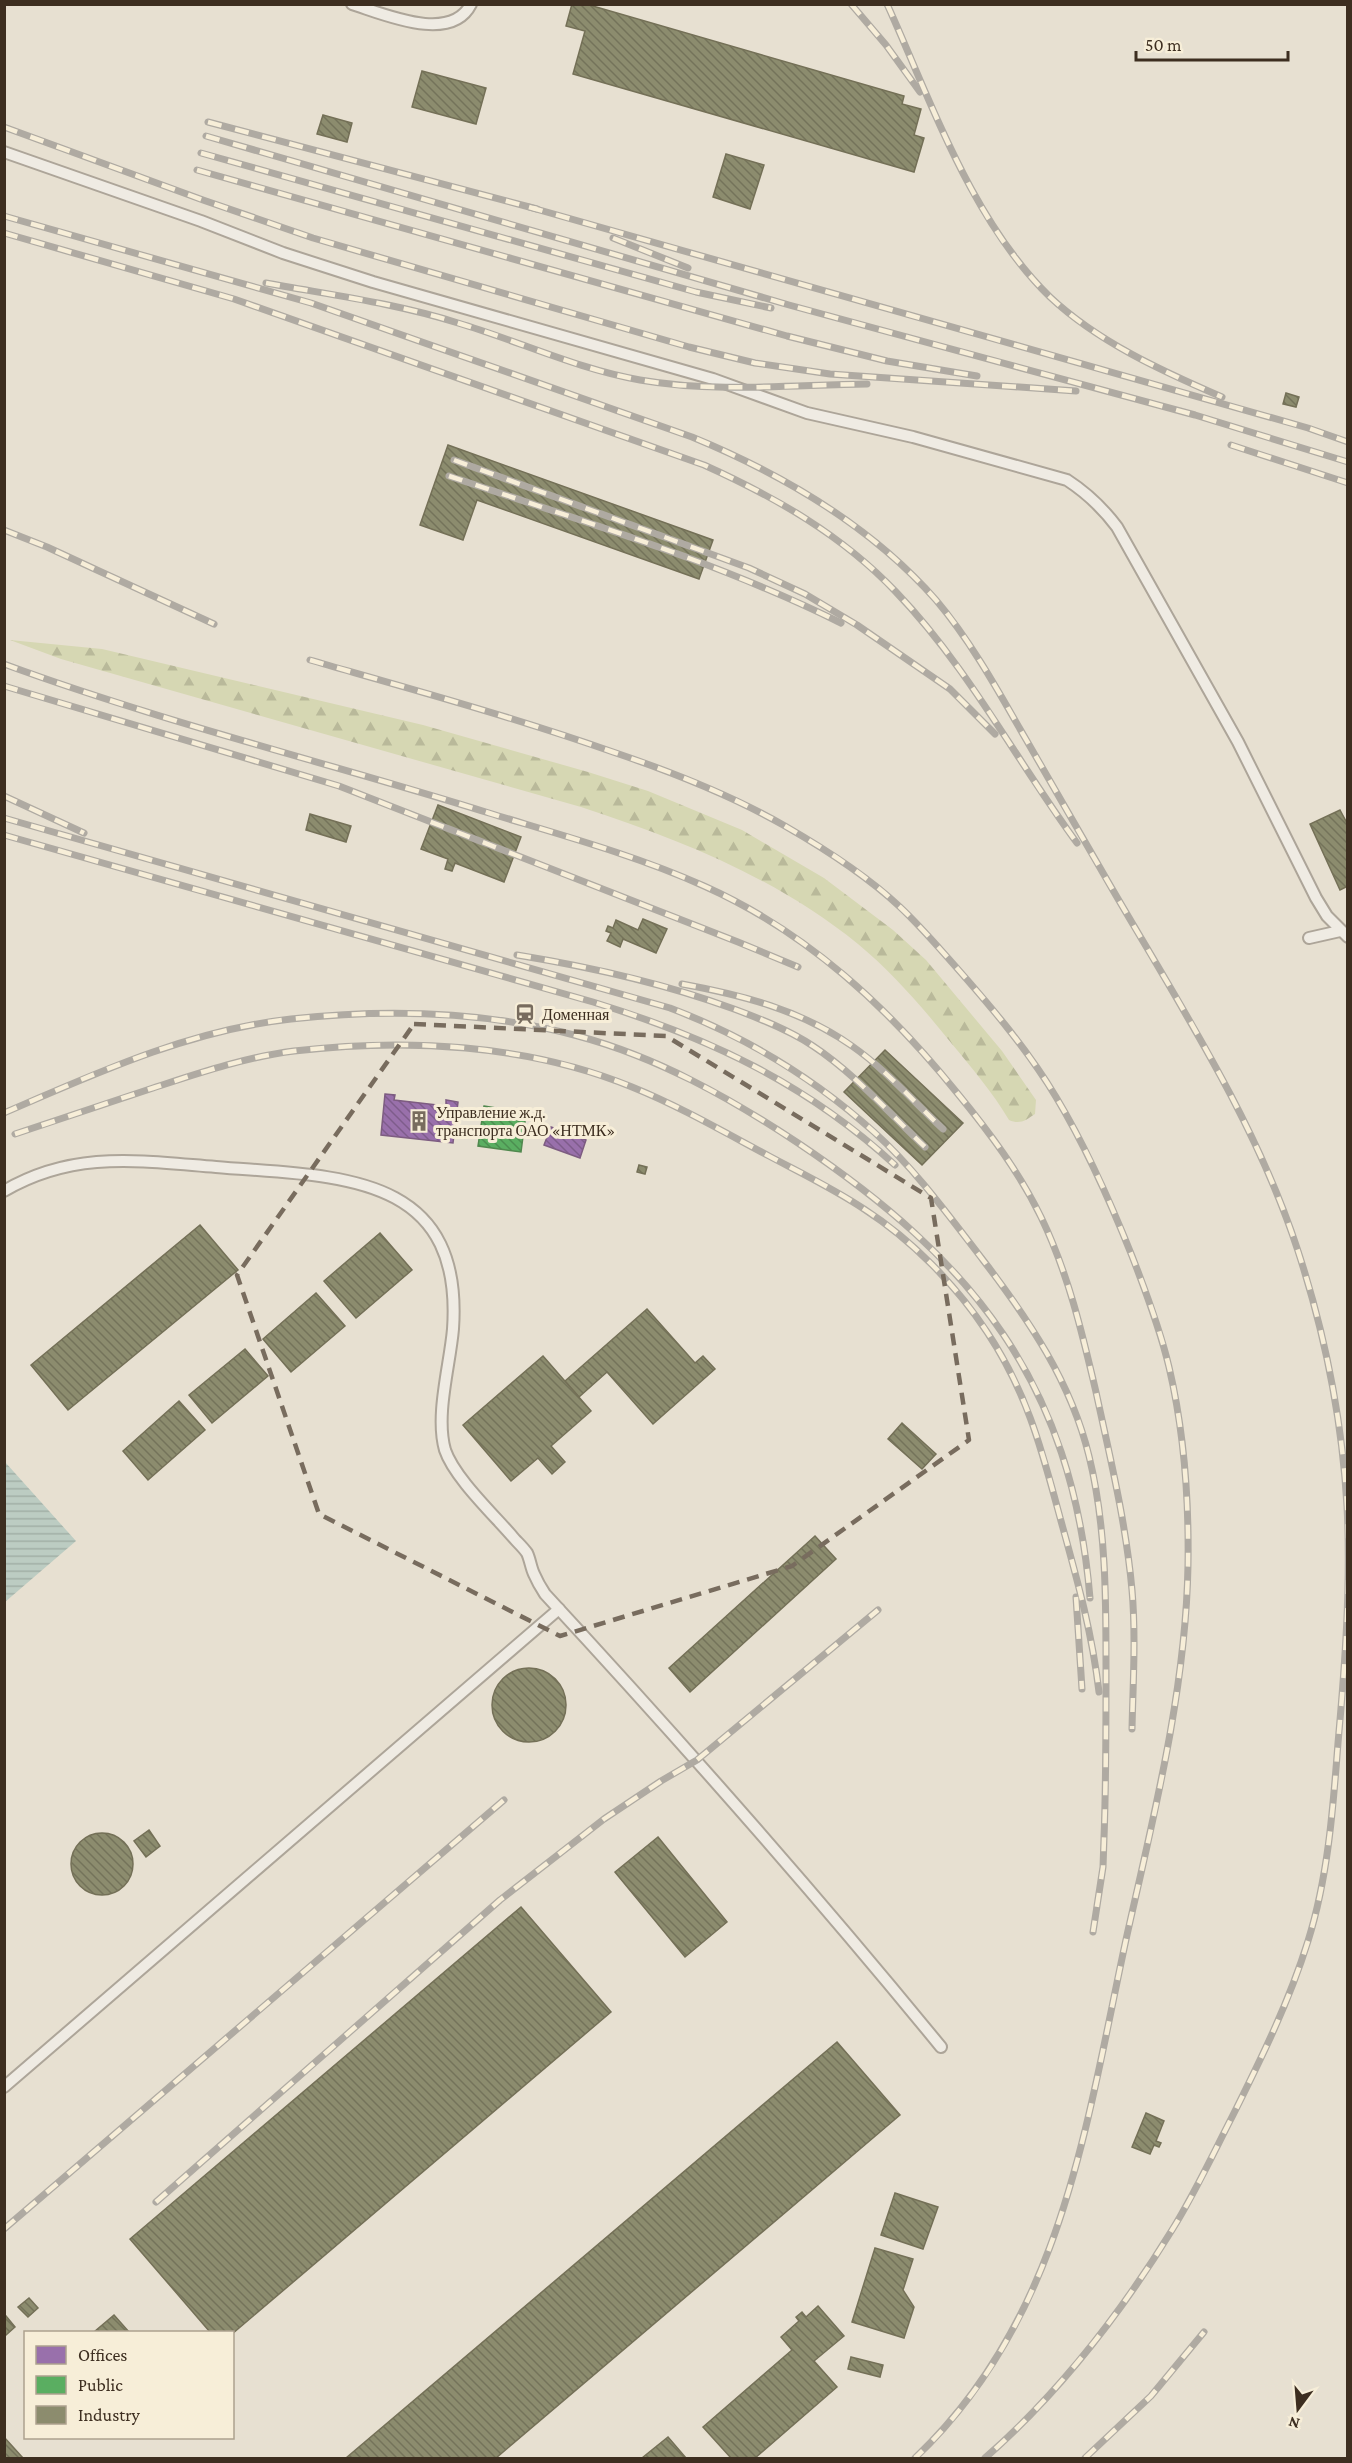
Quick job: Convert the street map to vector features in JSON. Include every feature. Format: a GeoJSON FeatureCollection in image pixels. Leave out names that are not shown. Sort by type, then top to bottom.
{"type":"FeatureCollection","features":[{"type":"Feature","properties":{"kind":"lane"},"geometry":{"type":"LineString","coordinates":[[352,4],[424,25],[451,22],[468,11],[471,4]]}},
{"type":"Feature","properties":{"kind":"lane"},"geometry":{"type":"LineString","coordinates":[[4,152],[201,221],[283,253],[373,282],[712,378],[807,413],[913,437],[1066,480],[1103,507],[1116,527],[1238,742],[1316,898],[1344,934]]}},
{"type":"Feature","properties":{"kind":"lane"},"geometry":{"type":"LineString","coordinates":[[1309,938],[1344,934]]}},
{"type":"Feature","properties":{"kind":"lane"},"geometry":{"type":"LineString","coordinates":[[4,1191],[28,1177],[55,1168],[80,1163],[131,1161],[334,1177],[385,1191],[412,1208],[434,1234],[444,1256],[453,1300],[453,1329],[442,1428],[446,1452],[463,1480],[527,1553],[535,1576],[545,1594],[697,1760],[852,1938],[941,2047]]}},
{"type":"Feature","properties":{"kind":"lane"},"geometry":{"type":"LineString","coordinates":[[4,2087],[559,1609]]}},
{"type":"Feature","properties":{"kind":"highlighted area"},"geometry":{"type":"Polygon","coordinates":[[[414,1024],[666,1036],[931,1198],[969,1440],[792,1566],[560,1636],[319,1514],[237,1275],[414,1024]]]}},
{"type":"Feature","properties":{"kind":"green space"},"geometry":{"type":"Polygon","coordinates":[[[10,640],[102,649],[423,725],[648,791],[742,830],[824,878],[893,930],[926,960],[1002,1051],[1036,1100],[1035,1114],[1020,1122],[1009,1120],[982,1081],[930,1017],[871,955],[826,920],[794,899],[726,863],[655,833],[581,807],[61,659],[10,640]]]}},
{"type":"Feature","properties":{"kind":"shaded area"},"geometry":{"type":"Polygon","coordinates":[[[5,1462],[76,1541],[4,1602],[5,1462]]]}},
{"type":"Feature","properties":{"kind":"building: Offices","name":"Управление ж.д. транспорта ОАО «НТМК»"},"geometry":{"type":"Polygon","coordinates":[[[385,1094],[395,1095],[394,1100],[446,1106],[446,1100],[458,1102],[453,1143],[381,1135],[385,1094]]]}},
{"type":"Feature","properties":{"kind":"building: Offices"},"geometry":{"type":"Polygon","coordinates":[[[551,1127],[566,1132],[568,1129],[574,1131],[573,1135],[586,1140],[580,1158],[544,1145],[551,1127]]]}},
{"type":"Feature","properties":{"kind":"building: Public"},"geometry":{"type":"Polygon","coordinates":[[[484,1106],[526,1113],[521,1152],[478,1146],[484,1106]]]}},
{"type":"Feature","properties":{"kind":"building: Industry"},"geometry":{"type":"Polygon","coordinates":[[[572,4],[586,4],[904,96],[902,104],[921,109],[914,135],[924,138],[914,172],[573,74],[585,31],[566,26],[572,4]]]}},
{"type":"Feature","properties":{"kind":"building: Industry"},"geometry":{"type":"Polygon","coordinates":[[[422,71],[486,88],[476,124],[412,107],[422,71]]]}},
{"type":"Feature","properties":{"kind":"building: Industry"},"geometry":{"type":"Polygon","coordinates":[[[323,115],[352,123],[347,142],[317,134],[323,115]]]}},
{"type":"Feature","properties":{"kind":"building: Industry"},"geometry":{"type":"Polygon","coordinates":[[[726,154],[764,165],[750,209],[713,197],[726,154]]]}},
{"type":"Feature","properties":{"kind":"building: Industry"},"geometry":{"type":"Polygon","coordinates":[[[1286,393],[1299,397],[1296,407],[1283,404],[1286,393]]]}},
{"type":"Feature","properties":{"kind":"building: Industry"},"geometry":{"type":"Polygon","coordinates":[[[448,445],[713,540],[699,579],[477,500],[463,540],[420,525],[448,445]]]}},
{"type":"Feature","properties":{"kind":"building: Industry"},"geometry":{"type":"Polygon","coordinates":[[[438,805],[521,837],[504,882],[455,863],[452,871],[445,869],[448,859],[421,849],[438,805]]]}},
{"type":"Feature","properties":{"kind":"building: Industry"},"geometry":{"type":"Polygon","coordinates":[[[1340,810],[1348,825],[1348,886],[1340,890],[1310,824],[1340,810]]]}},
{"type":"Feature","properties":{"kind":"building: Industry"},"geometry":{"type":"Polygon","coordinates":[[[310,814],[351,826],[346,842],[306,830],[310,814]]]}},
{"type":"Feature","properties":{"kind":"building: Industry"},"geometry":{"type":"Polygon","coordinates":[[[643,919],[667,929],[656,953],[623,939],[620,947],[607,941],[611,933],[606,931],[608,926],[613,928],[616,920],[638,930],[643,919]]]}},
{"type":"Feature","properties":{"kind":"building: Industry"},"geometry":{"type":"Polygon","coordinates":[[[885,1050],[963,1123],[922,1165],[844,1092],[885,1050]]]}},
{"type":"Feature","properties":{"kind":"building: Industry"},"geometry":{"type":"Polygon","coordinates":[[[639,1165],[647,1167],[645,1174],[637,1172],[639,1165]]]}},
{"type":"Feature","properties":{"kind":"building: Industry"},"geometry":{"type":"Polygon","coordinates":[[[200,1225],[238,1270],[68,1410],[31,1365],[200,1225]]]}},
{"type":"Feature","properties":{"kind":"building: Industry"},"geometry":{"type":"Polygon","coordinates":[[[380,1233],[412,1270],[356,1318],[324,1281],[380,1233]]]}},
{"type":"Feature","properties":{"kind":"building: Industry"},"geometry":{"type":"Polygon","coordinates":[[[316,1293],[345,1326],[291,1372],[263,1339],[316,1293]]]}},
{"type":"Feature","properties":{"kind":"building: Industry"},"geometry":{"type":"Polygon","coordinates":[[[647,1309],[695,1363],[703,1356],[715,1369],[653,1424],[607,1372],[579,1397],[565,1381],[647,1309]]]}},
{"type":"Feature","properties":{"kind":"building: Industry"},"geometry":{"type":"Polygon","coordinates":[[[245,1349],[268,1376],[212,1423],[189,1395],[245,1349]]]}},
{"type":"Feature","properties":{"kind":"building: Industry"},"geometry":{"type":"Polygon","coordinates":[[[543,1356],[591,1411],[551,1446],[565,1462],[552,1474],[538,1458],[511,1481],[463,1425],[543,1356]]]}},
{"type":"Feature","properties":{"kind":"building: Industry"},"geometry":{"type":"Polygon","coordinates":[[[179,1401],[205,1430],[148,1480],[123,1451],[179,1401]]]}},
{"type":"Feature","properties":{"kind":"building: Industry"},"geometry":{"type":"Polygon","coordinates":[[[902,1423],[936,1454],[922,1469],[888,1439],[902,1423]]]}},
{"type":"Feature","properties":{"kind":"building: Industry"},"geometry":{"type":"Polygon","coordinates":[[[815,1536],[836,1559],[690,1692],[669,1668],[815,1536]]]}},
{"type":"Feature","properties":{"kind":"building: Industry"},"geometry":{"type":"Polygon","coordinates":[[[529,1668],[550,1674],[560,1684],[566,1705],[560,1726],[550,1736],[529,1742],[508,1736],[498,1726],[492,1705],[498,1684],[508,1674],[529,1668]]]}},
{"type":"Feature","properties":{"kind":"building: Industry"},"geometry":{"type":"Polygon","coordinates":[[[149,1830],[160,1846],[146,1857],[134,1841],[149,1830]]]}},
{"type":"Feature","properties":{"kind":"building: Industry"},"geometry":{"type":"Polygon","coordinates":[[[102,1833],[119,1838],[124,1842],[128,1847],[133,1864],[128,1881],[124,1886],[119,1890],[102,1895],[85,1890],[80,1886],[76,1881],[71,1864],[76,1847],[80,1842],[85,1838],[102,1833]]]}},
{"type":"Feature","properties":{"kind":"building: Industry"},"geometry":{"type":"Polygon","coordinates":[[[658,1837],[727,1922],[685,1957],[615,1872],[658,1837]]]}},
{"type":"Feature","properties":{"kind":"building: Industry"},"geometry":{"type":"Polygon","coordinates":[[[521,1907],[611,2012],[234,2332],[209,2331],[130,2239],[521,1907]]]}},
{"type":"Feature","properties":{"kind":"building: Industry"},"geometry":{"type":"Polygon","coordinates":[[[837,2042],[900,2115],[496,2458],[346,2458],[837,2042]]]}},
{"type":"Feature","properties":{"kind":"building: Industry"},"geometry":{"type":"Polygon","coordinates":[[[1146,2113],[1164,2121],[1156,2141],[1161,2143],[1159,2147],[1154,2145],[1150,2154],[1132,2147],[1146,2113]]]}},
{"type":"Feature","properties":{"kind":"building: Industry"},"geometry":{"type":"Polygon","coordinates":[[[895,2193],[938,2207],[923,2249],[881,2235],[895,2193]]]}},
{"type":"Feature","properties":{"kind":"building: Industry"},"geometry":{"type":"Polygon","coordinates":[[[875,2248],[913,2259],[903,2290],[914,2307],[904,2338],[852,2322],[875,2248]]]}},
{"type":"Feature","properties":{"kind":"building: Industry"},"geometry":{"type":"Polygon","coordinates":[[[29,2298],[38,2308],[28,2317],[18,2307],[29,2298]]]}},
{"type":"Feature","properties":{"kind":"building: Industry"},"geometry":{"type":"Polygon","coordinates":[[[818,2306],[844,2336],[814,2361],[837,2387],[755,2458],[731,2458],[703,2427],[792,2350],[781,2337],[799,2321],[796,2317],[802,2312],[806,2317],[818,2306]]]}},
{"type":"Feature","properties":{"kind":"building: Industry"},"geometry":{"type":"Polygon","coordinates":[[[114,2315],[128,2331],[95,2331],[114,2315]]]}},
{"type":"Feature","properties":{"kind":"building: Industry"},"geometry":{"type":"Polygon","coordinates":[[[6,2316],[15,2327],[5,2336],[4,2317],[6,2316]]]}},
{"type":"Feature","properties":{"kind":"building: Industry"},"geometry":{"type":"Polygon","coordinates":[[[851,2357],[883,2365],[880,2377],[848,2369],[851,2357]]]}},
{"type":"Feature","properties":{"kind":"building: Industry"},"geometry":{"type":"Polygon","coordinates":[[[4,2437],[23,2458],[4,2458],[4,2437]]]}},
{"type":"Feature","properties":{"kind":"building: Industry"},"geometry":{"type":"Polygon","coordinates":[[[668,2437],[686,2458],[642,2458],[668,2437]]]}},
{"type":"Feature","properties":{"kind":"railway"},"geometry":{"type":"LineString","coordinates":[[851,4],[886,45],[920,92]]}},
{"type":"Feature","properties":{"kind":"railway"},"geometry":{"type":"LineString","coordinates":[[887,4],[956,159],[998,233],[1022,266],[1050,297],[1110,342],[1154,366],[1222,397]]}},
{"type":"Feature","properties":{"kind":"railway"},"geometry":{"type":"LineString","coordinates":[[208,122],[537,209]]}},
{"type":"Feature","properties":{"kind":"railway"},"geometry":{"type":"LineString","coordinates":[[4,127],[313,238],[689,347],[755,363],[830,374],[1076,391]]}},
{"type":"Feature","properties":{"kind":"railway"},"geometry":{"type":"LineString","coordinates":[[206,136],[789,305],[1195,415],[1348,462]]}},
{"type":"Feature","properties":{"kind":"railway"},"geometry":{"type":"LineString","coordinates":[[201,153],[696,292],[771,308]]}},
{"type":"Feature","properties":{"kind":"railway"},"geometry":{"type":"LineString","coordinates":[[197,170],[787,336],[887,361],[977,376]]}},
{"type":"Feature","properties":{"kind":"railway"},"geometry":{"type":"LineString","coordinates":[[529,207],[1308,428],[1348,442]]}},
{"type":"Feature","properties":{"kind":"railway"},"geometry":{"type":"LineString","coordinates":[[4,216],[311,303],[692,437],[792,485],[854,526],[911,573],[936,600],[970,646],[1184,1011],[1259,1152],[1280,1201],[1308,1282],[1331,1377],[1345,1473],[1348,1565],[1345,1655],[1332,1818],[1315,1917],[1300,1964],[1264,2051],[1204,2173],[1180,2216],[1132,2292],[1087,2351],[1038,2407],[985,2458]]}},
{"type":"Feature","properties":{"kind":"railway"},"geometry":{"type":"LineString","coordinates":[[4,233],[234,299],[704,465],[782,504],[830,535],[875,571],[922,621],[969,682],[1077,843]]}},
{"type":"Feature","properties":{"kind":"railway"},"geometry":{"type":"LineString","coordinates":[[613,238],[688,268]]}},
{"type":"Feature","properties":{"kind":"railway"},"geometry":{"type":"LineString","coordinates":[[266,283],[411,310],[481,330],[594,369],[640,380],[725,387],[867,384]]}},
{"type":"Feature","properties":{"kind":"railway"},"geometry":{"type":"LineString","coordinates":[[1231,445],[1348,483]]}},
{"type":"Feature","properties":{"kind":"railway"},"geometry":{"type":"LineString","coordinates":[[454,460],[749,568],[805,594],[857,625],[950,689],[995,734]]}},
{"type":"Feature","properties":{"kind":"railway"},"geometry":{"type":"LineString","coordinates":[[449,476],[697,561],[746,580],[841,623]]}},
{"type":"Feature","properties":{"kind":"railway"},"geometry":{"type":"LineString","coordinates":[[4,530],[47,547],[214,624]]}},
{"type":"Feature","properties":{"kind":"railway"},"geometry":{"type":"LineString","coordinates":[[310,660],[538,727],[679,776],[744,804],[785,826],[859,873],[913,919],[963,975],[1032,1060],[1067,1116],[1097,1175],[1124,1235],[1152,1311],[1169,1367],[1178,1416],[1184,1466],[1188,1540],[1186,1611],[1181,1658],[1158,1798],[1081,2147],[1061,2215],[1036,2281],[1005,2344],[965,2403],[915,2458]]}},
{"type":"Feature","properties":{"kind":"railway"},"geometry":{"type":"LineString","coordinates":[[4,664],[124,705],[570,838],[678,875],[742,905],[777,926],[811,949],[874,1002],[931,1062],[993,1138],[1032,1200],[1059,1260],[1091,1370],[1126,1540],[1134,1625],[1132,1729]]}},
{"type":"Feature","properties":{"kind":"railway"},"geometry":{"type":"LineString","coordinates":[[4,686],[339,786],[798,967]]}},
{"type":"Feature","properties":{"kind":"railway"},"geometry":{"type":"LineString","coordinates":[[4,796],[84,833]]}},
{"type":"Feature","properties":{"kind":"railway"},"geometry":{"type":"LineString","coordinates":[[4,818],[670,1008],[725,1032],[778,1061],[828,1094],[889,1146],[944,1210],[1032,1329],[1060,1377],[1089,1456],[1102,1539],[1106,1624],[1103,1867],[1093,1932]]}},
{"type":"Feature","properties":{"kind":"railway"},"geometry":{"type":"LineString","coordinates":[[4,835],[593,1002],[676,1031],[715,1047],[790,1087],[826,1110],[895,1165]]}},
{"type":"Feature","properties":{"kind":"railway"},"geometry":{"type":"LineString","coordinates":[[517,955],[654,984],[734,1009],[785,1030],[804,1040],[843,1068],[925,1147]]}},
{"type":"Feature","properties":{"kind":"railway"},"geometry":{"type":"LineString","coordinates":[[682,984],[749,999],[792,1013],[833,1033],[876,1065],[943,1129]]}},
{"type":"Feature","properties":{"kind":"railway"},"geometry":{"type":"LineString","coordinates":[[4,1113],[73,1083],[180,1043],[253,1025],[327,1016],[399,1013],[507,1021],[578,1036],[664,1067],[746,1110],[860,1187],[915,1233],[963,1282],[1003,1334],[1036,1390],[1061,1453],[1079,1522],[1090,1598]]}},
{"type":"Feature","properties":{"kind":"railway"},"geometry":{"type":"LineString","coordinates":[[15,1134],[240,1061],[294,1051],[336,1047],[422,1045],[509,1053],[551,1061],[592,1073],[667,1102],[829,1188],[882,1221],[932,1264],[975,1314],[1013,1378],[1040,1447],[1083,1606],[1099,1692]]}},
{"type":"Feature","properties":{"kind":"railway"},"geometry":{"type":"LineString","coordinates":[[1076,1597],[1082,1689]]}},
{"type":"Feature","properties":{"kind":"railway"},"geometry":{"type":"LineString","coordinates":[[156,2202],[500,1900],[604,1819],[697,1760],[878,1610]]}},
{"type":"Feature","properties":{"kind":"railway"},"geometry":{"type":"LineString","coordinates":[[4,2229],[504,1800]]}},
{"type":"Feature","properties":{"kind":"railway"},"geometry":{"type":"LineString","coordinates":[[1085,2458],[1151,2396],[1204,2332]]}},
{"type":"Feature","properties":{"kind":"place","name":"Доменная"},"geometry":{"type":"Point","coordinates":[525,1014]}},
{"type":"Feature","properties":{"kind":"place","name":"Управление ж.д. транспорта ОАО «НТМК»"},"geometry":{"type":"Point","coordinates":[419,1121]}}]}
